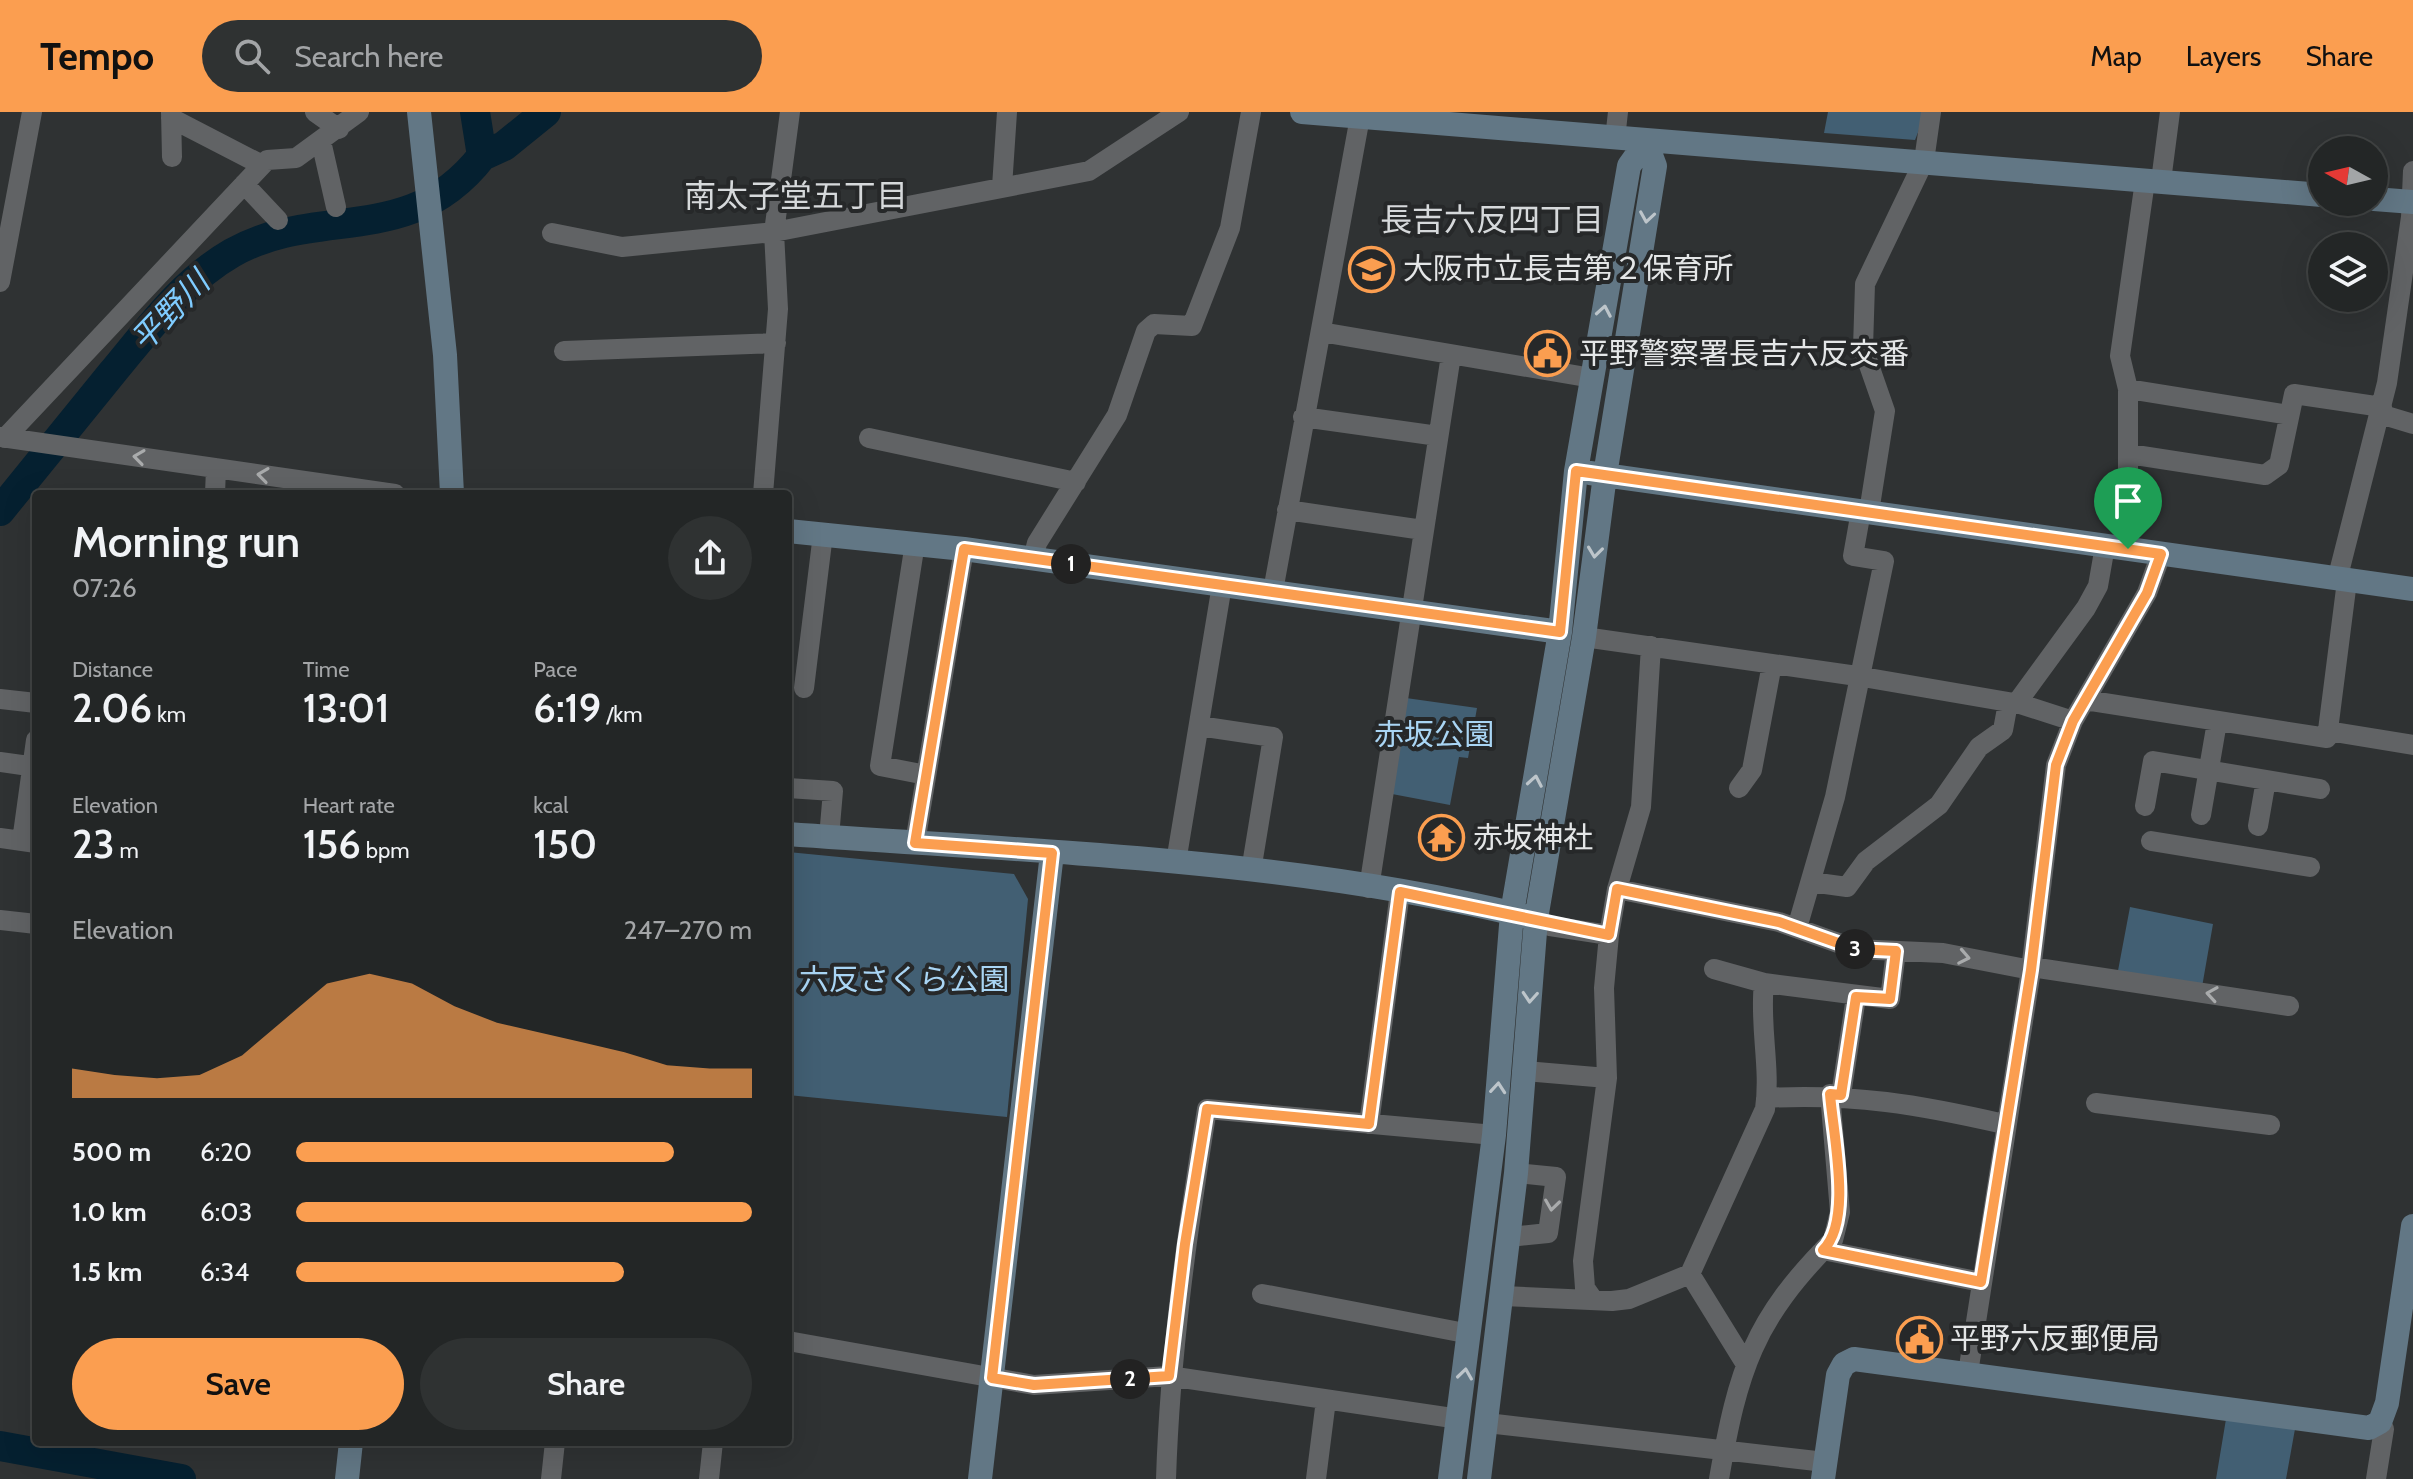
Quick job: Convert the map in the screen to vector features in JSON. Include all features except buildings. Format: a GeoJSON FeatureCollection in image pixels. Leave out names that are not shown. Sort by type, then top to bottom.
{"type":"FeatureCollection","features":[{"type":"Feature","properties":{"kind":"street"},"geometry":{"type":"LineString","coordinates":[[0,282],[32,112]]}},
{"type":"Feature","properties":{"kind":"street"},"geometry":{"type":"LineString","coordinates":[[315,112],[339,129]]}},
{"type":"Feature","properties":{"kind":"street"},"geometry":{"type":"LineString","coordinates":[[3,437],[267,160],[296,158],[359,112]]}},
{"type":"Feature","properties":{"kind":"street"},"geometry":{"type":"LineString","coordinates":[[419,112],[445,355],[452,490]]}},
{"type":"Feature","properties":{"kind":"street"},"geometry":{"type":"LineString","coordinates":[[763,490],[778,309],[774,232],[790,112]]}},
{"type":"Feature","properties":{"kind":"street"},"geometry":{"type":"LineString","coordinates":[[1002,187],[1007,112]]}},
{"type":"Feature","properties":{"kind":"street"},"geometry":{"type":"LineString","coordinates":[[552,233],[622,247],[774,232],[1089,171],[1179,112]]}},
{"type":"Feature","properties":{"kind":"street"},"geometry":{"type":"LineString","coordinates":[[1033,559],[1037,543],[1117,415],[1146,331],[1154,324],[1192,326],[1230,228],[1251,112]]}},
{"type":"Feature","properties":{"kind":"street"},"geometry":{"type":"LineString","coordinates":[[1302,112],[2308,194]]}},
{"type":"Feature","properties":{"kind":"street"},"geometry":{"type":"LineString","coordinates":[[1615,139],[1618,112]]}},
{"type":"Feature","properties":{"kind":"street"},"geometry":{"type":"LineString","coordinates":[[1797,928],[1835,797],[1857,676],[1884,561],[1853,556],[1885,411],[1863,348],[1865,284],[1924,161],[1931,112]]}},
{"type":"Feature","properties":{"kind":"street"},"geometry":{"type":"LineString","coordinates":[[1811,882],[1847,887],[1866,861],[1939,805],[1979,747],[2003,730],[2012,703],[2086,608],[2116,548],[2129,454],[2128,389],[2120,356],[2153,181],[2170,112]]}},
{"type":"Feature","properties":{"kind":"street"},"geometry":{"type":"LineString","coordinates":[[171,115],[172,157]]}},
{"type":"Feature","properties":{"kind":"street"},"geometry":{"type":"LineString","coordinates":[[171,115],[262,165]]}},
{"type":"Feature","properties":{"kind":"street"},"geometry":{"type":"LineString","coordinates":[[1273,591],[1360,117]]}},
{"type":"Feature","properties":{"kind":"street"},"geometry":{"type":"LineString","coordinates":[[321,141],[336,207]]}},
{"type":"Feature","properties":{"kind":"street"},"geometry":{"type":"LineString","coordinates":[[1450,1479],[1560,632],[1576,471],[1629,166],[1646,142]]}},
{"type":"Feature","properties":{"kind":"street"},"geometry":{"type":"LineString","coordinates":[[1479,1479],[1503,1296],[1525,1071],[1524,916],[1584,637],[1605,475],[1655,166],[1646,142]]}},
{"type":"Feature","properties":{"kind":"street"},"geometry":{"type":"LineString","coordinates":[[2085,700],[2327,738],[2342,581],[2381,410],[2412,202],[2413,171]]}},
{"type":"Feature","properties":{"kind":"street"},"geometry":{"type":"LineString","coordinates":[[244,184],[278,220]]}},
{"type":"Feature","properties":{"kind":"street"},"geometry":{"type":"LineString","coordinates":[[2388,200],[2412,202]]}},
{"type":"Feature","properties":{"kind":"street"},"geometry":{"type":"LineString","coordinates":[[1321,332],[1592,378]]}},
{"type":"Feature","properties":{"kind":"street"},"geometry":{"type":"LineString","coordinates":[[564,351],[776,343]]}},
{"type":"Feature","properties":{"kind":"street"},"geometry":{"type":"LineString","coordinates":[[1369,888],[1451,355]]}},
{"type":"Feature","properties":{"kind":"street"},"geometry":{"type":"LineString","coordinates":[[2128,389],[2289,415]]}},
{"type":"Feature","properties":{"kind":"street"},"geometry":{"type":"LineString","coordinates":[[2129,454],[2265,475],[2279,465],[2294,394],[2381,410],[2413,424]]}},
{"type":"Feature","properties":{"kind":"street"},"geometry":{"type":"LineString","coordinates":[[1303,417],[1438,436]]}},
{"type":"Feature","properties":{"kind":"street"},"geometry":{"type":"LineString","coordinates":[[3,437],[367,490]]}},
{"type":"Feature","properties":{"kind":"street"},"geometry":{"type":"LineString","coordinates":[[869,438],[1076,482]]}},
{"type":"Feature","properties":{"kind":"street"},"geometry":{"type":"LineString","coordinates":[[215,490],[216,468]]}},
{"type":"Feature","properties":{"kind":"street"},"geometry":{"type":"LineString","coordinates":[[1576,471],[2413,589]]}},
{"type":"Feature","properties":{"kind":"street"},"geometry":{"type":"LineString","coordinates":[[1287,510],[1423,530]]}},
{"type":"Feature","properties":{"kind":"street"},"geometry":{"type":"LineString","coordinates":[[792,531],[964,549],[1560,632]]}},
{"type":"Feature","properties":{"kind":"street"},"geometry":{"type":"LineString","coordinates":[[804,688],[823,534]]}},
{"type":"Feature","properties":{"kind":"street"},"geometry":{"type":"LineString","coordinates":[[915,543],[880,766],[926,775]]}},
{"type":"Feature","properties":{"kind":"street"},"geometry":{"type":"LineString","coordinates":[[915,843],[964,549]]}},
{"type":"Feature","properties":{"kind":"street"},"geometry":{"type":"LineString","coordinates":[[1968,1373],[2004,1124],[2031,968],[2056,765],[2073,721],[2147,593],[2161,554]]}},
{"type":"Feature","properties":{"kind":"street"},"geometry":{"type":"LineString","coordinates":[[1176,862],[1222,585]]}},
{"type":"Feature","properties":{"kind":"street"},"geometry":{"type":"LineString","coordinates":[[1584,637],[1857,676],[2012,703],[2073,721]]}},
{"type":"Feature","properties":{"kind":"street"},"geometry":{"type":"LineString","coordinates":[[1592,1298],[1585,1288],[1583,1261],[1607,1078],[1604,988],[1617,889],[1641,807],[1651,646]]}},
{"type":"Feature","properties":{"kind":"street"},"geometry":{"type":"LineString","coordinates":[[1739,788],[1752,770],[1772,664]]}},
{"type":"Feature","properties":{"kind":"street"},"geometry":{"type":"LineString","coordinates":[[0,699],[32,703]]}},
{"type":"Feature","properties":{"kind":"street"},"geometry":{"type":"LineString","coordinates":[[2201,815],[2217,722]]}},
{"type":"Feature","properties":{"kind":"street"},"geometry":{"type":"LineString","coordinates":[[1199,726],[1273,737],[1251,871]]}},
{"type":"Feature","properties":{"kind":"street"},"geometry":{"type":"LineString","coordinates":[[2328,731],[2413,745]]}},
{"type":"Feature","properties":{"kind":"street"},"geometry":{"type":"LineString","coordinates":[[2145,806],[2153,761],[2320,789]]}},
{"type":"Feature","properties":{"kind":"street"},"geometry":{"type":"LineString","coordinates":[[0,762],[32,766]]}},
{"type":"Feature","properties":{"kind":"street"},"geometry":{"type":"LineString","coordinates":[[2258,826],[2266,780]]}},
{"type":"Feature","properties":{"kind":"street"},"geometry":{"type":"LineString","coordinates":[[792,788],[833,791],[829,837]]}},
{"type":"Feature","properties":{"kind":"street"},"geometry":{"type":"LineString","coordinates":[[0,838],[29,842],[32,796]]}},
{"type":"Feature","properties":{"kind":"street"},"geometry":{"type":"LineString","coordinates":[[792,834],[1176,862],[1251,871],[1400,892],[1524,916],[1550,926],[1609,935]]}},
{"type":"Feature","properties":{"kind":"street"},"geometry":{"type":"LineString","coordinates":[[2151,841],[2310,867]]}},
{"type":"Feature","properties":{"kind":"street"},"geometry":{"type":"LineString","coordinates":[[980,1479],[1052,853]]}},
{"type":"Feature","properties":{"kind":"street"},"geometry":{"type":"LineString","coordinates":[[1617,889],[1716,907],[1797,928],[1855,949],[1943,953],[2289,1006]]}},
{"type":"Feature","properties":{"kind":"street"},"geometry":{"type":"LineString","coordinates":[[1369,1124],[1400,892]]}},
{"type":"Feature","properties":{"kind":"street"},"geometry":{"type":"LineString","coordinates":[[0,920],[32,924]]}},
{"type":"Feature","properties":{"kind":"street"},"geometry":{"type":"LineString","coordinates":[[1714,969],[1764,983],[1890,999],[1896,951]]}},
{"type":"Feature","properties":{"kind":"street"},"geometry":{"type":"LineString","coordinates":[[1503,1296],[1629,1299],[1690,1274],[1765,1109],[1760,1018],[1764,983]]}},
{"type":"Feature","properties":{"kind":"street"},"geometry":{"type":"LineString","coordinates":[[1719,1479],[1745,1363],[1776,1302],[1833,1240],[1840,1212],[1836,1095],[1856,997]]}},
{"type":"Feature","properties":{"kind":"street"},"geometry":{"type":"LineString","coordinates":[[1525,1071],[1607,1078]]}},
{"type":"Feature","properties":{"kind":"street"},"geometry":{"type":"LineString","coordinates":[[1766,1098],[1836,1095],[1910,1102],[2004,1124]]}},
{"type":"Feature","properties":{"kind":"street"},"geometry":{"type":"LineString","coordinates":[[2096,1103],[2270,1125]]}},
{"type":"Feature","properties":{"kind":"street"},"geometry":{"type":"LineString","coordinates":[[1166,1479],[1169,1376],[1185,1244],[1207,1109],[1494,1135]]}},
{"type":"Feature","properties":{"kind":"street"},"geometry":{"type":"LineString","coordinates":[[1509,1237],[1548,1233],[1556,1177],[1516,1173]]}},
{"type":"Feature","properties":{"kind":"street"},"geometry":{"type":"LineString","coordinates":[[1487,1423],[1724,1452],[1824,1471],[1838,1375],[1844,1364],[1854,1359],[2369,1428],[2380,1422],[2387,1403],[2413,1226]]}},
{"type":"Feature","properties":{"kind":"street"},"geometry":{"type":"LineString","coordinates":[[1823,1250],[1981,1282]]}},
{"type":"Feature","properties":{"kind":"street"},"geometry":{"type":"LineString","coordinates":[[1690,1274],[1745,1363]]}},
{"type":"Feature","properties":{"kind":"street"},"geometry":{"type":"LineString","coordinates":[[1262,1294],[1470,1334]]}},
{"type":"Feature","properties":{"kind":"street"},"geometry":{"type":"LineString","coordinates":[[792,1342],[1034,1385],[1169,1376],[1459,1419]]}},
{"type":"Feature","properties":{"kind":"street"},"geometry":{"type":"LineString","coordinates":[[1316,1479],[1326,1400]]}},
{"type":"Feature","properties":{"kind":"street"},"geometry":{"type":"LineString","coordinates":[[2376,1479],[2384,1429],[2380,1422]]}},
{"type":"Feature","properties":{"kind":"street"},"geometry":{"type":"LineString","coordinates":[[347,1479],[351,1446]]}},
{"type":"Feature","properties":{"kind":"street"},"geometry":{"type":"LineString","coordinates":[[551,1479],[555,1446]]}},
{"type":"Feature","properties":{"kind":"street"},"geometry":{"type":"LineString","coordinates":[[709,1479],[713,1446]]}},
{"type":"Feature","properties":{"kind":"green space"},"geometry":{"type":"Polygon","coordinates":[[[1828,112],[1926,112],[1915,140],[1824,133],[1828,112]]]}},
{"type":"Feature","properties":{"kind":"green space","name":"赤坂公園"},"geometry":{"type":"Polygon","coordinates":[[[1406,698],[1477,708],[1468,758],[1459,757],[1450,805],[1392,794],[1406,698]]]}},
{"type":"Feature","properties":{"kind":"green space","name":"六反さくら公園"},"geometry":{"type":"Polygon","coordinates":[[[792,852],[1014,874],[1028,899],[1007,1117],[792,1095],[792,852]]]}},
{"type":"Feature","properties":{"kind":"green space"},"geometry":{"type":"Polygon","coordinates":[[[2130,907],[2213,924],[2202,987],[2117,976],[2130,907]]]}},
{"type":"Feature","properties":{"kind":"green space"},"geometry":{"type":"Polygon","coordinates":[[[2226,1419],[2295,1429],[2286,1479],[2216,1479],[2226,1419]]]}},
{"type":"Feature","properties":{"kind":"waterway","name":"平野川"},"geometry":{"type":"LineString","coordinates":[[0,511],[153,324],[182,292],[214,264],[264,239],[297,230],[394,215],[425,204],[454,185],[482,156],[475,112]]}},
{"type":"Feature","properties":{"kind":"waterway"},"geometry":{"type":"LineString","coordinates":[[482,156],[504,146],[546,112]]}},
{"type":"Feature","properties":{"kind":"waterway"},"geometry":{"type":"LineString","coordinates":[[0,1446],[181,1479]]}},
{"type":"Feature","properties":{"kind":"place","name":"大阪市立長吉第２保育所"},"geometry":{"type":"Point","coordinates":[1372,269]}},
{"type":"Feature","properties":{"kind":"place","name":"平野警察署長吉六反交番"},"geometry":{"type":"Point","coordinates":[1548,354]}},
{"type":"Feature","properties":{"kind":"place","name":"赤坂神社"},"geometry":{"type":"Point","coordinates":[1442,838]}},
{"type":"Feature","properties":{"kind":"place","name":"平野六反郵便局"},"geometry":{"type":"Point","coordinates":[1919,1339]}},
{"type":"Feature","properties":{"kind":"district","name":"南太子堂五丁目"},"geometry":{"type":"Point","coordinates":[796,196]}},
{"type":"Feature","properties":{"kind":"district","name":"長吉六反四丁目"},"geometry":{"type":"Point","coordinates":[1492,220]}},
{"type":"Feature","properties":{"kind":"route"},"geometry":{"type":"LineString","coordinates":[[1576,471],[2128,549],[2161,554],[2147,593],[2073,721],[2056,765],[2031,970],[1981,1282],[1823,1250],[1833,1240],[1840,1212],[1830,1094],[1841,1095],[1856,997],[1890,999],[1896,951],[1855,949],[1779,922],[1617,889],[1609,935],[1550,926],[1512,913],[1400,892],[1369,1124],[1207,1109],[1185,1244],[1169,1376],[1034,1385],[992,1378],[1052,853],[915,843],[964,549],[1560,632],[1576,471]]}}]}
